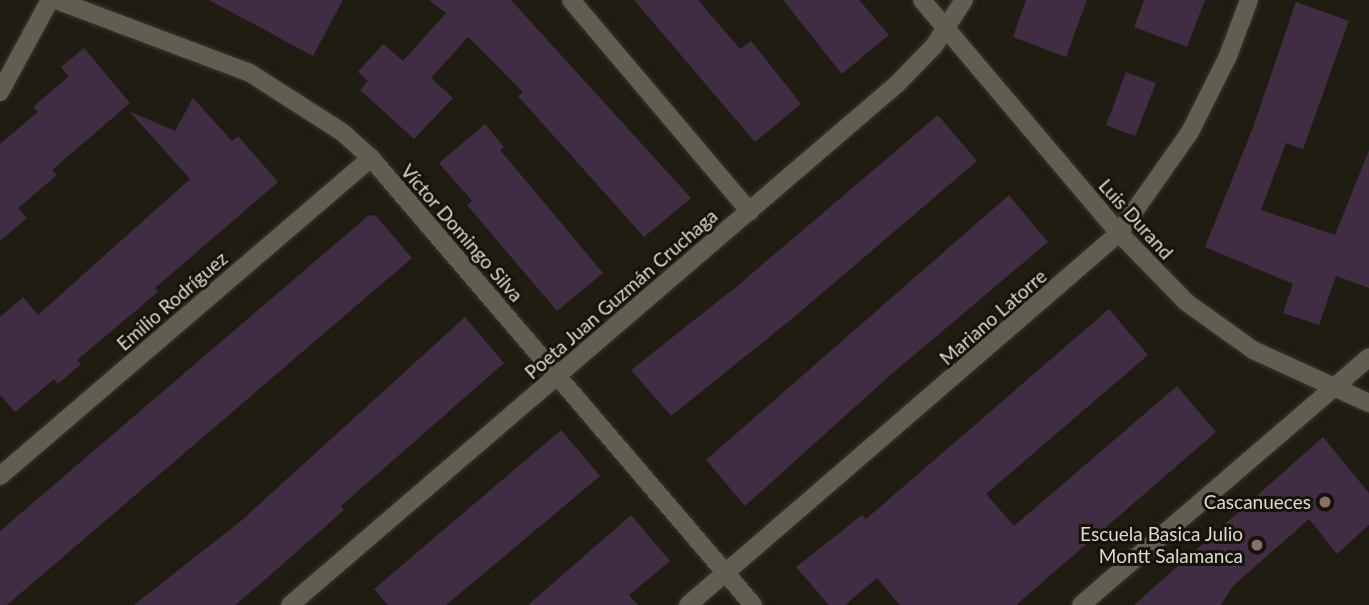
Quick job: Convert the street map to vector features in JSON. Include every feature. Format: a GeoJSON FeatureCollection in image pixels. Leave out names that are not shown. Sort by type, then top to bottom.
{"type":"FeatureCollection","features":[{"type":"Feature","properties":{"kind":"street"},"geometry":{"type":"LineString","coordinates":[[0,92],[50,0]]}},
{"type":"Feature","properties":{"kind":"street","name":"Víctor Domingo Silva"},"geometry":{"type":"LineString","coordinates":[[56,0],[250,73],[310,107],[371,158],[753,605]]}},
{"type":"Feature","properties":{"kind":"street"},"geometry":{"type":"LineString","coordinates":[[571,0],[750,212]]}},
{"type":"Feature","properties":{"kind":"street","name":"Luis Durand"},"geometry":{"type":"LineString","coordinates":[[922,0],[1119,233],[1186,302],[1220,329],[1277,363],[1369,403]]}},
{"type":"Feature","properties":{"kind":"street","name":"Poeta Juan Guzmán Cruchaga"},"geometry":{"type":"LineString","coordinates":[[290,605],[897,85],[947,29],[964,0]]}},
{"type":"Feature","properties":{"kind":"street","name":"Mariano Latorre"},"geometry":{"type":"LineString","coordinates":[[688,605],[1119,233],[1190,132],[1228,56],[1249,0]]}},
{"type":"Feature","properties":{"kind":"street","name":"Emilio Rodríguez"},"geometry":{"type":"LineString","coordinates":[[0,476],[371,158]]}},
{"type":"Feature","properties":{"kind":"street"},"geometry":{"type":"LineString","coordinates":[[1082,605],[1369,356]]}},
{"type":"Feature","properties":{"kind":"building"},"geometry":{"type":"Polygon","coordinates":[[[209,0],[343,0],[313,56],[209,0]]]}},
{"type":"Feature","properties":{"kind":"building"},"geometry":{"type":"Polygon","coordinates":[[[429,0],[511,0],[691,198],[644,237],[518,96],[523,92],[468,37],[431,78],[453,98],[414,139],[360,90],[368,81],[358,72],[383,44],[403,61],[446,13],[429,0]]]}},
{"type":"Feature","properties":{"kind":"building"},"geometry":{"type":"Polygon","coordinates":[[[634,0],[698,0],[740,49],[751,41],[801,104],[755,142],[634,0]]]}},
{"type":"Feature","properties":{"kind":"building"},"geometry":{"type":"Polygon","coordinates":[[[783,0],[859,0],[889,35],[842,74],[783,0]]]}},
{"type":"Feature","properties":{"kind":"building"},"geometry":{"type":"Polygon","coordinates":[[[1026,0],[1087,0],[1066,57],[1013,37],[1026,0]]]}},
{"type":"Feature","properties":{"kind":"building"},"geometry":{"type":"Polygon","coordinates":[[[1144,0],[1205,0],[1187,47],[1134,27],[1144,0]]]}},
{"type":"Feature","properties":{"kind":"building"},"geometry":{"type":"Polygon","coordinates":[[[1296,2],[1349,21],[1303,149],[1286,143],[1261,210],[1335,235],[1369,150],[1369,288],[1336,276],[1319,325],[1283,313],[1293,284],[1205,247],[1252,130],[1296,2]]]}},
{"type":"Feature","properties":{"kind":"building"},"geometry":{"type":"Polygon","coordinates":[[[84,48],[130,103],[52,170],[57,175],[18,208],[27,218],[0,241],[0,144],[38,112],[33,107],[69,76],[61,67],[84,48]]]}},
{"type":"Feature","properties":{"kind":"building"},"geometry":{"type":"Polygon","coordinates":[[[1126,72],[1156,83],[1135,136],[1106,125],[1126,72]]]}},
{"type":"Feature","properties":{"kind":"building"},"geometry":{"type":"Polygon","coordinates":[[[193,98],[232,141],[238,136],[278,182],[155,288],[158,292],[77,360],[81,364],[58,384],[54,379],[15,412],[0,395],[0,317],[23,297],[38,315],[190,179],[129,111],[175,131],[193,98]]]}},
{"type":"Feature","properties":{"kind":"building"},"geometry":{"type":"Polygon","coordinates":[[[938,115],[977,161],[793,318],[671,416],[631,370],[736,287],[938,115]]]}},
{"type":"Feature","properties":{"kind":"building"},"geometry":{"type":"Polygon","coordinates":[[[485,124],[504,147],[500,150],[603,273],[557,311],[467,205],[472,201],[439,163],[485,124]]]}},
{"type":"Feature","properties":{"kind":"building"},"geometry":{"type":"Polygon","coordinates":[[[1009,195],[1048,242],[887,378],[745,506],[706,460],[1009,195]]]}},
{"type":"Feature","properties":{"kind":"building"},"geometry":{"type":"Polygon","coordinates":[[[369,215],[376,216],[412,258],[7,605],[0,605],[0,531],[369,215]]]}},
{"type":"Feature","properties":{"kind":"building"},"geometry":{"type":"Polygon","coordinates":[[[1109,309],[1148,355],[986,494],[1014,526],[1177,386],[1216,432],[1016,605],[900,605],[877,578],[845,605],[829,605],[796,567],[862,515],[866,519],[1109,309]]]}},
{"type":"Feature","properties":{"kind":"building"},"geometry":{"type":"Polygon","coordinates":[[[465,317],[504,363],[341,506],[344,510],[268,577],[235,605],[134,605],[242,520],[465,317]]]}},
{"type":"Feature","properties":{"kind":"building"},"geometry":{"type":"Polygon","coordinates":[[[561,430],[600,476],[446,605],[388,605],[374,589],[561,430]]]}},
{"type":"Feature","properties":{"kind":"building"},"geometry":{"type":"Polygon","coordinates":[[[1323,437],[1369,493],[1369,525],[1337,554],[1309,519],[1233,586],[1221,605],[1134,605],[1323,437]]]}},
{"type":"Feature","properties":{"kind":"building"},"geometry":{"type":"Polygon","coordinates":[[[631,515],[670,561],[629,595],[638,605],[528,605],[631,515]]]}},
{"type":"Feature","properties":{"kind":"place","name":"Cascanueces"},"geometry":{"type":"Point","coordinates":[1325,502]}},
{"type":"Feature","properties":{"kind":"place","name":"Escuela Basica Julio Montt Salamanca"},"geometry":{"type":"Point","coordinates":[1257,545]}}]}
